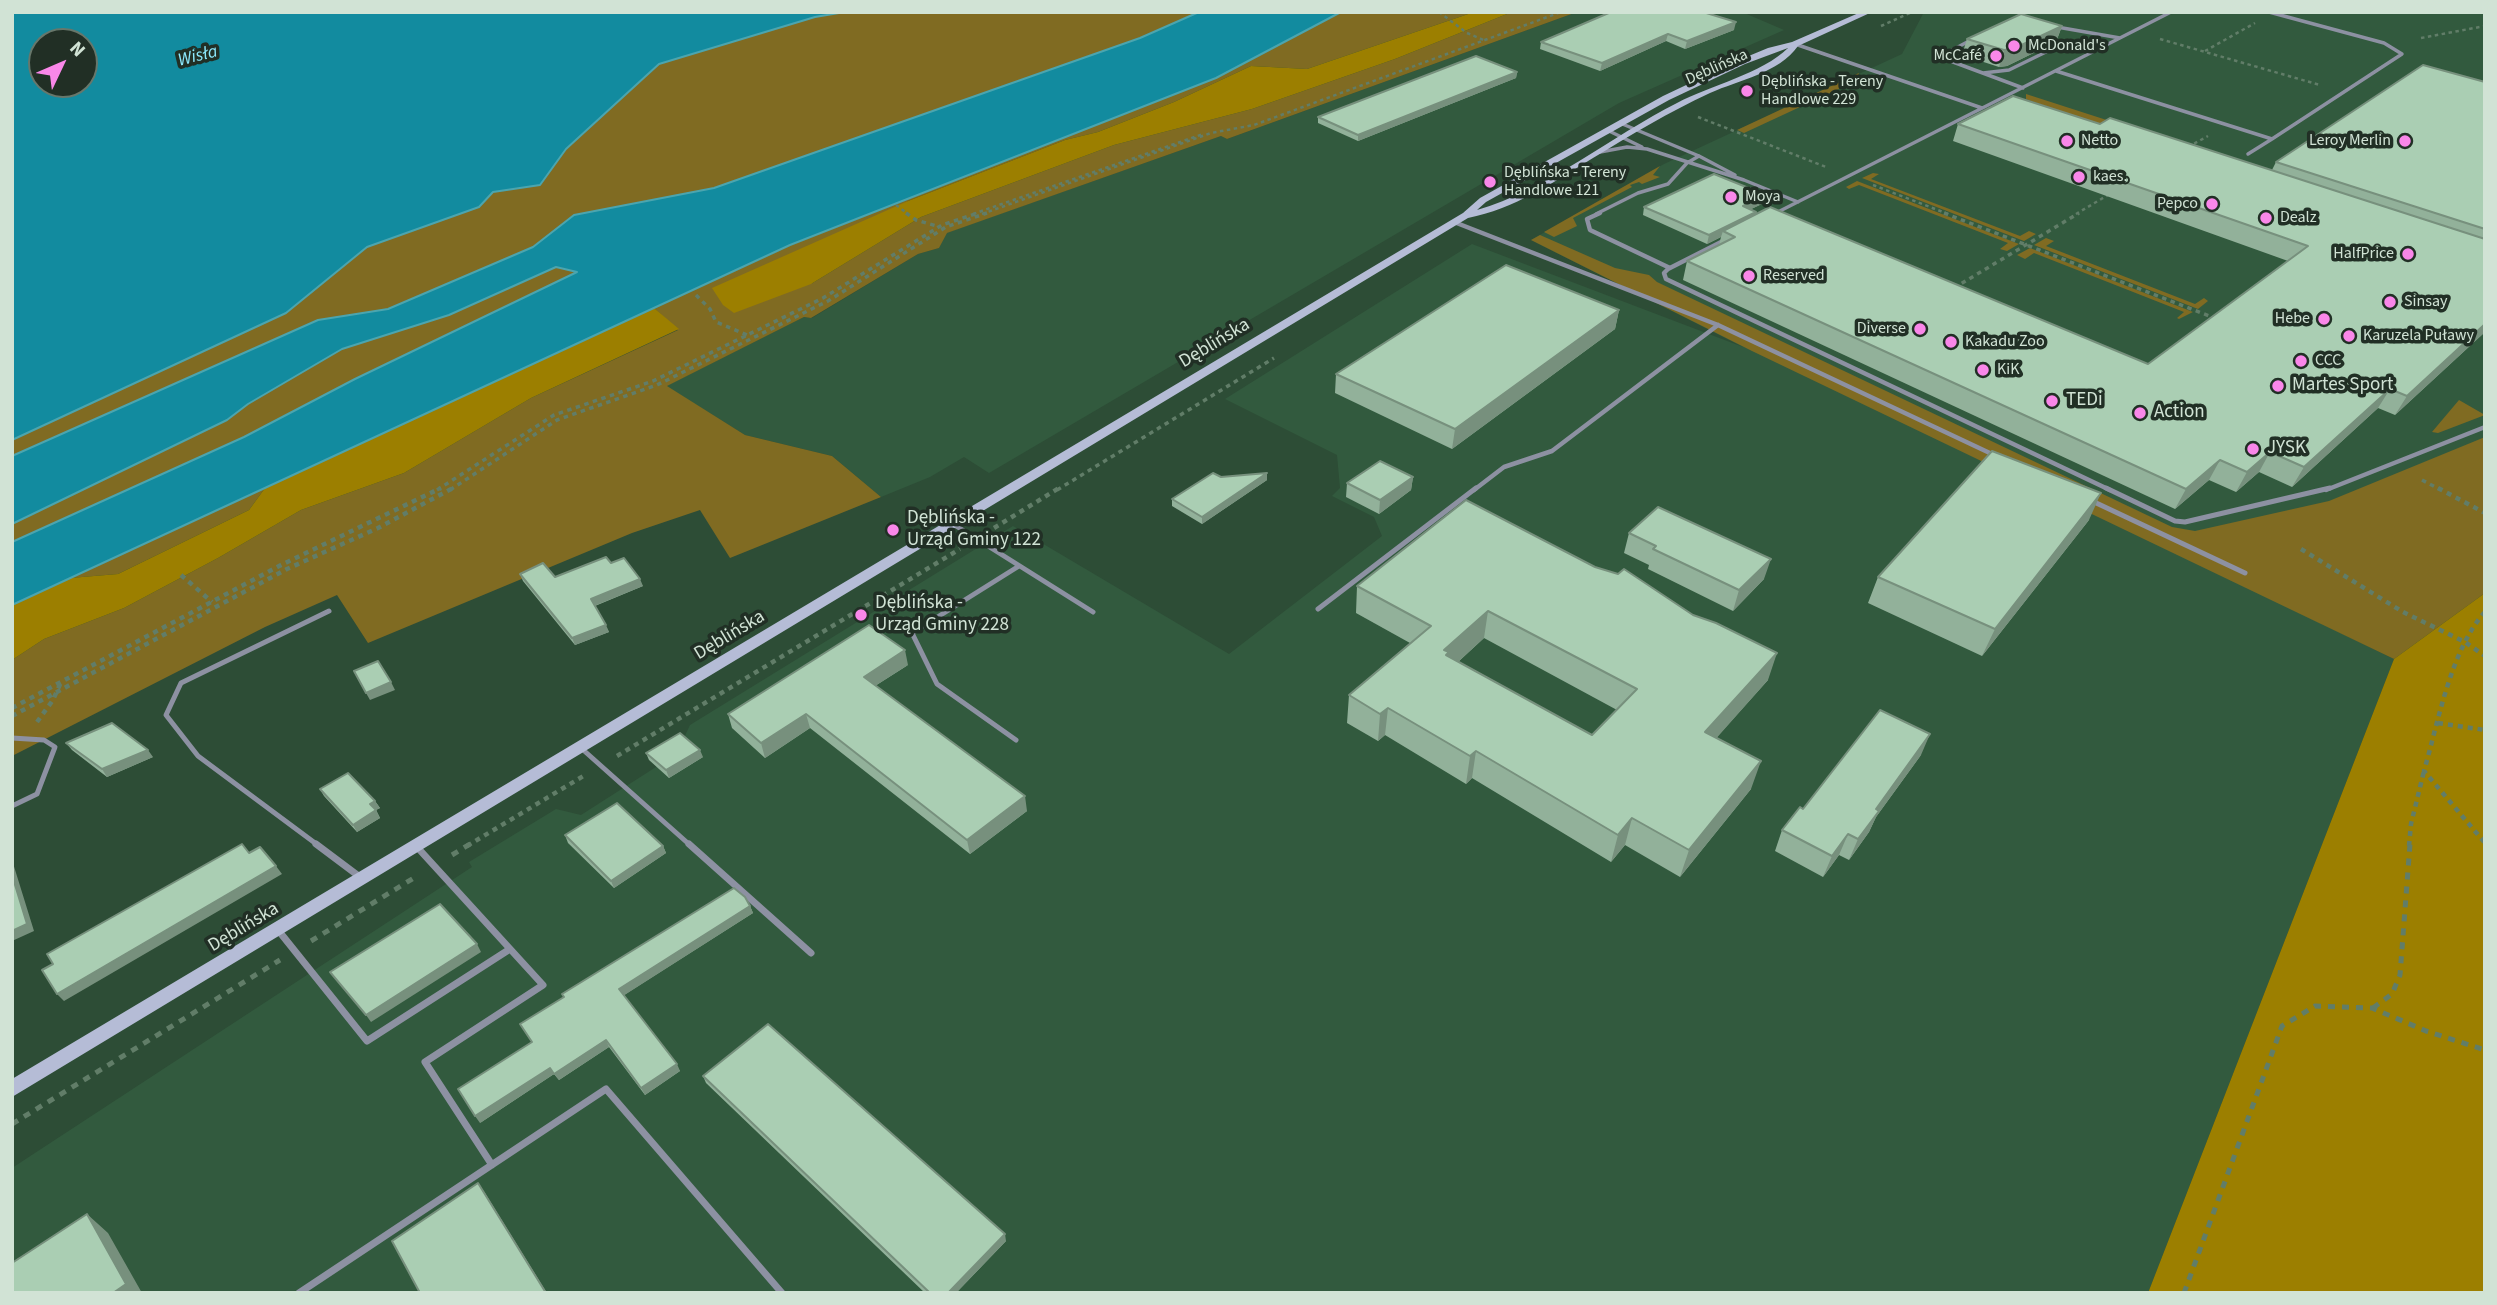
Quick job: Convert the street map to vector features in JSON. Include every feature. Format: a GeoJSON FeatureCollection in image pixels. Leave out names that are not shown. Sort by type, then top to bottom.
{"type":"FeatureCollection","features":[{"type":"Feature","properties":{"kind":"main road","name":"Dęblińska"},"geometry":{"type":"LineString","coordinates":[[12,1089],[1460,219],[1483,200],[1619,123],[1742,62],[1794,44],[1868,12]]}},
{"type":"Feature","properties":{"kind":"main road","name":"Dęblińska"},"geometry":{"type":"LineString","coordinates":[[1460,219],[1503,205],[1658,115],[1785,55],[1794,44]]}},
{"type":"Feature","properties":{"kind":"lane"},"geometry":{"type":"LineString","coordinates":[[1767,218],[2171,12]]}},
{"type":"Feature","properties":{"kind":"lane"},"geometry":{"type":"LineString","coordinates":[[2248,154],[2401,52],[2385,43],[2271,13]]}},
{"type":"Feature","properties":{"kind":"lane"},"geometry":{"type":"LineString","coordinates":[[2054,27],[2119,38]]}},
{"type":"Feature","properties":{"kind":"lane"},"geometry":{"type":"LineString","coordinates":[[1982,35],[1943,54],[1945,59],[2023,88]]}},
{"type":"Feature","properties":{"kind":"lane"},"geometry":{"type":"LineString","coordinates":[[1794,44],[1982,108]]}},
{"type":"Feature","properties":{"kind":"lane"},"geometry":{"type":"LineString","coordinates":[[1969,70],[1985,73],[2009,71],[2052,49],[2096,50]]}},
{"type":"Feature","properties":{"kind":"lane"},"geometry":{"type":"LineString","coordinates":[[2056,71],[2272,139]]}},
{"type":"Feature","properties":{"kind":"lane"},"geometry":{"type":"LineString","coordinates":[[2005,96],[2018,100]]}},
{"type":"Feature","properties":{"kind":"lane"},"geometry":{"type":"LineString","coordinates":[[1619,123],[1699,156],[1744,180]]}},
{"type":"Feature","properties":{"kind":"lane"},"geometry":{"type":"LineString","coordinates":[[1607,130],[1647,149],[1744,180],[1798,202]]}},
{"type":"Feature","properties":{"kind":"lane"},"geometry":{"type":"LineString","coordinates":[[1594,154],[1627,147],[1647,149]]}},
{"type":"Feature","properties":{"kind":"lane"},"geometry":{"type":"LineString","coordinates":[[1670,268],[1590,230],[1587,219],[1638,192],[1668,184],[1687,163],[1699,156]]}},
{"type":"Feature","properties":{"kind":"lane"},"geometry":{"type":"LineString","coordinates":[[1460,219],[1718,325],[1994,456]]}},
{"type":"Feature","properties":{"kind":"lane"},"geometry":{"type":"LineString","coordinates":[[1732,236],[1670,268],[1664,273],[1670,283],[2181,522],[2321,492],[2485,427]]}},
{"type":"Feature","properties":{"kind":"lane"},"geometry":{"type":"LineString","coordinates":[[1318,609],[1504,467],[1552,451],[1718,325]]}},
{"type":"Feature","properties":{"kind":"lane"},"geometry":{"type":"LineString","coordinates":[[2082,497],[2245,573]]}},
{"type":"Feature","properties":{"kind":"lane"},"geometry":{"type":"LineString","coordinates":[[953,524],[1093,612]]}},
{"type":"Feature","properties":{"kind":"lane"},"geometry":{"type":"LineString","coordinates":[[1016,740],[937,684],[912,633],[1019,566]]}},
{"type":"Feature","properties":{"kind":"lane"},"geometry":{"type":"LineString","coordinates":[[330,611],[181,683],[166,715],[198,756],[362,879]]}},
{"type":"Feature","properties":{"kind":"lane"},"geometry":{"type":"LineString","coordinates":[[12,738],[44,740],[55,747],[37,794],[12,806]]}},
{"type":"Feature","properties":{"kind":"lane"},"geometry":{"type":"LineString","coordinates":[[582,748],[811,954]]}},
{"type":"Feature","properties":{"kind":"lane"},"geometry":{"type":"LineString","coordinates":[[417,846],[543,985],[425,1062],[492,1165]]}},
{"type":"Feature","properties":{"kind":"lane"},"geometry":{"type":"LineString","coordinates":[[278,930],[367,1041],[510,949]]}},
{"type":"Feature","properties":{"kind":"lane"},"geometry":{"type":"LineString","coordinates":[[299,1293],[606,1089],[782,1293]]}},
{"type":"Feature","properties":{"kind":"path"},"geometry":{"type":"LineString","coordinates":[[1439,12],[1467,33],[1486,41],[1554,12]]}},
{"type":"Feature","properties":{"kind":"path"},"geometry":{"type":"LineString","coordinates":[[12,716],[288,569],[378,528],[450,491],[557,420],[657,385],[823,298],[941,228],[1198,135],[1249,124],[1561,12]]}},
{"type":"Feature","properties":{"kind":"path"},"geometry":{"type":"LineString","coordinates":[[2204,52],[2271,13]]}},
{"type":"Feature","properties":{"kind":"path"},"geometry":{"type":"LineString","coordinates":[[2421,38],[2485,26]]}},
{"type":"Feature","properties":{"kind":"path"},"geometry":{"type":"LineString","coordinates":[[2133,31],[2344,92]]}},
{"type":"Feature","properties":{"kind":"path"},"geometry":{"type":"LineString","coordinates":[[1657,138],[1708,113]]}},
{"type":"Feature","properties":{"kind":"path"},"geometry":{"type":"LineString","coordinates":[[1698,117],[2228,323]]}},
{"type":"Feature","properties":{"kind":"path"},"geometry":{"type":"LineString","coordinates":[[2185,148],[2214,132]]}},
{"type":"Feature","properties":{"kind":"path"},"geometry":{"type":"LineString","coordinates":[[1946,293],[2117,187]]}},
{"type":"Feature","properties":{"kind":"path"},"geometry":{"type":"LineString","coordinates":[[896,205],[916,219],[941,228]]}},
{"type":"Feature","properties":{"kind":"path"},"geometry":{"type":"LineString","coordinates":[[696,295],[710,309],[716,322],[748,336]]}},
{"type":"Feature","properties":{"kind":"path"},"geometry":{"type":"LineString","coordinates":[[12,708],[211,601],[441,488],[554,415],[653,381],[748,336]]}},
{"type":"Feature","properties":{"kind":"path"},"geometry":{"type":"LineString","coordinates":[[12,1124],[1276,357]]}},
{"type":"Feature","properties":{"kind":"path"},"geometry":{"type":"LineString","coordinates":[[2422,480],[2485,513]]}},
{"type":"Feature","properties":{"kind":"path"},"geometry":{"type":"LineString","coordinates":[[2301,549],[2403,612],[2465,642],[2485,656]]}},
{"type":"Feature","properties":{"kind":"path"},"geometry":{"type":"LineString","coordinates":[[181,575],[218,606]]}},
{"type":"Feature","properties":{"kind":"path"},"geometry":{"type":"LineString","coordinates":[[2372,1008],[2392,994],[2400,975],[2411,824],[2438,723],[2465,642],[2477,616],[2485,612]]}},
{"type":"Feature","properties":{"kind":"path"},"geometry":{"type":"LineString","coordinates":[[57,692],[61,682]]}},
{"type":"Feature","properties":{"kind":"path"},"geometry":{"type":"LineString","coordinates":[[2438,723],[2485,730]]}},
{"type":"Feature","properties":{"kind":"path"},"geometry":{"type":"LineString","coordinates":[[2424,771],[2485,843]]}},
{"type":"Feature","properties":{"kind":"path"},"geometry":{"type":"LineString","coordinates":[[2184,1293],[2281,1026],[2315,1006],[2372,1008],[2426,1031],[2485,1050]]}},
{"type":"Feature","properties":{"kind":"shaded area"},"geometry":{"type":"Polygon","coordinates":[[[845,12],[1199,12],[1140,38],[714,188],[574,215],[533,247],[388,309],[318,320],[12,456],[12,440],[286,313],[367,247],[479,207],[493,192],[540,185],[566,149],[659,64],[815,17],[845,12]]]}},
{"type":"Feature","properties":{"kind":"shaded area"},"geometry":{"type":"Polygon","coordinates":[[[1341,12],[1474,12],[1307,69],[1251,66],[1174,102],[1098,132],[1065,140],[908,201],[811,284],[921,217],[1114,145],[1252,109],[1395,59],[1512,12],[1577,12],[1227,139],[1221,136],[947,233],[939,248],[918,254],[811,318],[804,317],[667,386],[745,435],[832,456],[881,497],[730,558],[700,510],[632,533],[368,643],[337,595],[265,627],[12,756],[12,660],[44,639],[124,608],[301,510],[404,473],[531,398],[678,330],[654,308],[791,245],[1216,78],[1341,12]]]}},
{"type":"Feature","properties":{"kind":"shaded area"},"geometry":{"type":"Polygon","coordinates":[[[1474,12],[1512,12],[1395,59],[1252,109],[1114,145],[921,217],[811,284],[734,313],[723,305],[712,288],[908,201],[1065,140],[1098,132],[1174,102],[1251,66],[1307,69],[1474,12]]]}},
{"type":"Feature","properties":{"kind":"shaded area"},"geometry":{"type":"Polygon","coordinates":[[[1577,12],[1742,12],[1784,30],[1619,103],[989,473],[964,457],[930,477],[881,497],[832,456],[745,435],[666,386],[804,317],[812,318],[918,254],[939,248],[946,233],[1221,136],[1227,139],[1577,12]]]}},
{"type":"Feature","properties":{"kind":"shaded area"},"geometry":{"type":"Polygon","coordinates":[[[1924,12],[2485,12],[2485,444],[2200,564],[2394,659],[2148,1293],[12,1293],[12,1168],[472,867],[469,862],[556,809],[581,815],[656,767],[683,740],[690,725],[1013,526],[1229,654],[1382,536],[1374,517],[1332,496],[1340,488],[1337,455],[1225,399],[1472,244],[1743,347],[1531,240],[1664,164],[1902,54],[1924,12]]]}},
{"type":"Feature","properties":{"kind":"shaded area"},"geometry":{"type":"Polygon","coordinates":[[[1859,73],[1856,81],[1744,133],[1737,130],[1859,73]]]}},
{"type":"Feature","properties":{"kind":"shaded area"},"geometry":{"type":"Polygon","coordinates":[[[2026,94],[2184,145],[2173,149],[2034,102],[2026,99],[2026,94]]]}},
{"type":"Feature","properties":{"kind":"shaded area"},"geometry":{"type":"Polygon","coordinates":[[[1660,166],[1653,175],[1660,177],[1642,184],[1639,182],[1630,185],[1632,187],[1573,218],[1577,226],[1554,237],[1544,232],[1660,166]]]}},
{"type":"Feature","properties":{"kind":"shaded area"},"geometry":{"type":"Polygon","coordinates":[[[1873,173],[1879,174],[1871,179],[2020,236],[2029,231],[2036,234],[2024,241],[1862,178],[1873,173]]]}},
{"type":"Feature","properties":{"kind":"shaded area"},"geometry":{"type":"Polygon","coordinates":[[[1857,181],[2019,244],[2007,251],[2000,249],[2008,243],[1859,185],[1849,189],[1846,187],[1857,181]]]}},
{"type":"Feature","properties":{"kind":"shaded area"},"geometry":{"type":"Polygon","coordinates":[[[1540,235],[1615,268],[1649,275],[1657,282],[2172,527],[2195,531],[2329,501],[2485,437],[2485,593],[2394,659],[1752,351],[1531,240],[1540,235]]]}},
{"type":"Feature","properties":{"kind":"shaded area"},"geometry":{"type":"Polygon","coordinates":[[[2046,238],[2054,241],[2046,246],[2195,304],[2204,298],[2208,301],[2198,309],[2034,245],[2046,238]]]}},
{"type":"Feature","properties":{"kind":"shaded area"},"geometry":{"type":"Polygon","coordinates":[[[2030,248],[2193,312],[2179,319],[2177,318],[2184,312],[2034,253],[2025,259],[2017,255],[2030,248]]]}},
{"type":"Feature","properties":{"kind":"shaded area"},"geometry":{"type":"Polygon","coordinates":[[[556,267],[578,272],[355,379],[244,437],[13,543],[12,524],[227,420],[248,404],[342,349],[449,315],[556,267]]]}},
{"type":"Feature","properties":{"kind":"shaded area"},"geometry":{"type":"Polygon","coordinates":[[[654,308],[679,329],[531,398],[404,473],[301,510],[124,608],[44,639],[12,660],[12,605],[70,578],[118,574],[249,510],[265,488],[654,308]]]}},
{"type":"Feature","properties":{"kind":"shaded area"},"geometry":{"type":"Polygon","coordinates":[[[2459,400],[2485,415],[2438,433],[2432,432],[2459,400]]]}},
{"type":"Feature","properties":{"kind":"shaded area"},"geometry":{"type":"Polygon","coordinates":[[[265,488],[249,510],[118,574],[70,578],[265,488]]]}},
{"type":"Feature","properties":{"kind":"shaded area"},"geometry":{"type":"Polygon","coordinates":[[[2485,593],[2485,1293],[2148,1293],[2394,659],[2485,593]]]}},
{"type":"Feature","properties":{"kind":"water","name":"Wisła"},"geometry":{"type":"Polygon","coordinates":[[[12,12],[845,12],[815,17],[659,64],[566,149],[540,185],[493,192],[479,207],[367,247],[286,313],[12,440],[12,12]]]}},
{"type":"Feature","properties":{"kind":"water"},"geometry":{"type":"Polygon","coordinates":[[[1199,12],[1341,12],[1216,78],[790,245],[12,605],[12,542],[244,437],[355,379],[577,272],[556,267],[449,315],[342,349],[248,404],[227,420],[12,524],[12,456],[318,320],[388,309],[533,247],[574,215],[714,188],[1140,38],[1199,12]]]}},
{"type":"Feature","properties":{"kind":"building"},"geometry":{"type":"Polygon","coordinates":[[[1611,12],[1703,12],[1736,22],[1687,41],[1668,34],[1602,63],[1541,42],[1611,12]]]}},
{"type":"Feature","properties":{"kind":"building"},"geometry":{"type":"Polygon","coordinates":[[[2021,14],[2062,26],[2013,49],[2004,50],[1967,39],[2021,14]]]}},
{"type":"Feature","properties":{"kind":"building"},"geometry":{"type":"Polygon","coordinates":[[[1476,56],[1517,72],[1358,135],[1318,117],[1476,56]]]}},
{"type":"Feature","properties":{"kind":"building","name":"Leroy Merlin"},"geometry":{"type":"Polygon","coordinates":[[[2423,65],[2485,82],[2485,229],[2276,162],[2423,65]]]}},
{"type":"Feature","properties":{"kind":"building","name":"Karuzela Puławy"},"geometry":{"type":"Polygon","coordinates":[[[2013,96],[2100,124],[2110,118],[2485,239],[2485,324],[2407,396],[2390,389],[2304,467],[2270,452],[2247,472],[2220,460],[2186,489],[1687,261],[1735,237],[1723,231],[1770,207],[2148,364],[2308,246],[1958,124],[2013,96]]]}},
{"type":"Feature","properties":{"kind":"building"},"geometry":{"type":"Polygon","coordinates":[[[1714,174],[1766,195],[1743,206],[1756,212],[1709,235],[1644,207],[1714,174]]]}},
{"type":"Feature","properties":{"kind":"building"},"geometry":{"type":"Polygon","coordinates":[[[1506,265],[1619,310],[1455,429],[1336,374],[1506,265]]]}},
{"type":"Feature","properties":{"kind":"building"},"geometry":{"type":"Polygon","coordinates":[[[1992,451],[2101,493],[1995,629],[1878,577],[1992,451]]]}},
{"type":"Feature","properties":{"kind":"building"},"geometry":{"type":"Polygon","coordinates":[[[1380,461],[1413,477],[1380,500],[1347,483],[1380,461]]]}},
{"type":"Feature","properties":{"kind":"building"},"geometry":{"type":"Polygon","coordinates":[[[1213,473],[1221,477],[1267,473],[1202,517],[1172,499],[1213,473]]]}},
{"type":"Feature","properties":{"kind":"building"},"geometry":{"type":"Polygon","coordinates":[[[1466,500],[1595,567],[1618,574],[1624,569],[1693,615],[1716,623],[1777,653],[1705,732],[1761,761],[1689,850],[1632,818],[1618,835],[1476,751],[1470,756],[1388,708],[1380,714],[1349,695],[1431,626],[1357,586],[1466,500]],[[1488,611],[1444,650],[1449,652],[1446,655],[1592,735],[1637,689],[1488,611]]]}},
{"type":"Feature","properties":{"kind":"building"},"geometry":{"type":"Polygon","coordinates":[[[1658,507],[1771,559],[1739,590],[1653,549],[1656,546],[1629,533],[1658,507]]]}},
{"type":"Feature","properties":{"kind":"building"},"geometry":{"type":"Polygon","coordinates":[[[606,557],[611,563],[624,558],[640,579],[591,599],[606,625],[572,638],[520,574],[543,563],[555,577],[606,557]]]}},
{"type":"Feature","properties":{"kind":"building"},"geometry":{"type":"Polygon","coordinates":[[[869,625],[905,650],[864,677],[1025,796],[967,840],[806,714],[761,743],[728,714],[869,625]]]}},
{"type":"Feature","properties":{"kind":"building"},"geometry":{"type":"Polygon","coordinates":[[[378,661],[391,682],[366,693],[354,671],[378,661]]]}},
{"type":"Feature","properties":{"kind":"building"},"geometry":{"type":"Polygon","coordinates":[[[1880,710],[1930,734],[1876,809],[1879,811],[1858,839],[1848,834],[1832,856],[1782,830],[1800,807],[1803,809],[1880,710]]]}},
{"type":"Feature","properties":{"kind":"building"},"geometry":{"type":"Polygon","coordinates":[[[112,723],[148,750],[102,769],[66,743],[112,723]]]}},
{"type":"Feature","properties":{"kind":"building"},"geometry":{"type":"Polygon","coordinates":[[[680,733],[700,750],[666,770],[646,753],[680,733]]]}},
{"type":"Feature","properties":{"kind":"building"},"geometry":{"type":"Polygon","coordinates":[[[348,773],[375,801],[370,804],[376,810],[353,825],[320,789],[348,773]]]}},
{"type":"Feature","properties":{"kind":"building"},"geometry":{"type":"Polygon","coordinates":[[[617,803],[663,846],[611,881],[565,835],[617,803]]]}},
{"type":"Feature","properties":{"kind":"building"},"geometry":{"type":"Polygon","coordinates":[[[242,844],[249,853],[260,847],[276,866],[57,994],[42,970],[53,964],[47,954],[242,844]]]}},
{"type":"Feature","properties":{"kind":"building"},"geometry":{"type":"Polygon","coordinates":[[[12,875],[27,924],[12,931],[12,875]]]}},
{"type":"Feature","properties":{"kind":"building"},"geometry":{"type":"Polygon","coordinates":[[[734,888],[745,897],[750,906],[619,989],[677,1064],[641,1088],[606,1040],[554,1074],[550,1068],[475,1116],[458,1089],[532,1042],[520,1024],[564,997],[562,994],[734,888]]]}},
{"type":"Feature","properties":{"kind":"building"},"geometry":{"type":"Polygon","coordinates":[[[440,904],[477,944],[366,1015],[330,972],[440,904]]]}},
{"type":"Feature","properties":{"kind":"building"},"geometry":{"type":"Polygon","coordinates":[[[768,1024],[1005,1234],[948,1293],[930,1293],[703,1076],[768,1024]]]}},
{"type":"Feature","properties":{"kind":"building"},"geometry":{"type":"Polygon","coordinates":[[[478,1183],[546,1293],[420,1293],[392,1241],[478,1183]]]}},
{"type":"Feature","properties":{"kind":"building"},"geometry":{"type":"Polygon","coordinates":[[[87,1214],[126,1284],[113,1293],[12,1293],[12,1263],[87,1214]]]}},
{"type":"Feature","properties":{"kind":"place","name":"McDonald's"},"geometry":{"type":"Point","coordinates":[2014,46]}},
{"type":"Feature","properties":{"kind":"place","name":"McCafé"},"geometry":{"type":"Point","coordinates":[1996,56]}},
{"type":"Feature","properties":{"kind":"place","name":"Dęblińska - Tereny Handlowe 229"},"geometry":{"type":"Point","coordinates":[1747,91]}},
{"type":"Feature","properties":{"kind":"place","name":"Netto"},"geometry":{"type":"Point","coordinates":[2067,141]}},
{"type":"Feature","properties":{"kind":"place","name":"Leroy Merlin"},"geometry":{"type":"Point","coordinates":[2405,141]}},
{"type":"Feature","properties":{"kind":"place","name":"kaes."},"geometry":{"type":"Point","coordinates":[2079,177]}},
{"type":"Feature","properties":{"kind":"place","name":"Dęblińska - Tereny Handlowe 121"},"geometry":{"type":"Point","coordinates":[1490,182]}},
{"type":"Feature","properties":{"kind":"place","name":"Moya"},"geometry":{"type":"Point","coordinates":[1731,197]}},
{"type":"Feature","properties":{"kind":"place","name":"Pepco"},"geometry":{"type":"Point","coordinates":[2212,204]}},
{"type":"Feature","properties":{"kind":"place","name":"Dealz"},"geometry":{"type":"Point","coordinates":[2266,218]}},
{"type":"Feature","properties":{"kind":"place","name":"HalfPrice"},"geometry":{"type":"Point","coordinates":[2408,254]}},
{"type":"Feature","properties":{"kind":"place","name":"Reserved"},"geometry":{"type":"Point","coordinates":[1749,276]}},
{"type":"Feature","properties":{"kind":"place","name":"Sinsay"},"geometry":{"type":"Point","coordinates":[2390,302]}},
{"type":"Feature","properties":{"kind":"place","name":"Hebe"},"geometry":{"type":"Point","coordinates":[2324,319]}},
{"type":"Feature","properties":{"kind":"place","name":"Diverse"},"geometry":{"type":"Point","coordinates":[1920,329]}},
{"type":"Feature","properties":{"kind":"place","name":"Karuzela Puławy"},"geometry":{"type":"Point","coordinates":[2349,336]}},
{"type":"Feature","properties":{"kind":"place","name":"Kakadu Zoo"},"geometry":{"type":"Point","coordinates":[1951,342]}},
{"type":"Feature","properties":{"kind":"place","name":"CCC"},"geometry":{"type":"Point","coordinates":[2301,361]}},
{"type":"Feature","properties":{"kind":"place","name":"KiK"},"geometry":{"type":"Point","coordinates":[1983,370]}},
{"type":"Feature","properties":{"kind":"place","name":"Martes Sport"},"geometry":{"type":"Point","coordinates":[2278,386]}},
{"type":"Feature","properties":{"kind":"place","name":"TEDi"},"geometry":{"type":"Point","coordinates":[2052,401]}},
{"type":"Feature","properties":{"kind":"place","name":"Action"},"geometry":{"type":"Point","coordinates":[2140,413]}},
{"type":"Feature","properties":{"kind":"place","name":"JYSK"},"geometry":{"type":"Point","coordinates":[2253,449]}},
{"type":"Feature","properties":{"kind":"place","name":"Dęblińska - Urząd Gminy 122"},"geometry":{"type":"Point","coordinates":[893,530]}},
{"type":"Feature","properties":{"kind":"place","name":"Dęblińska - Urząd Gminy 228"},"geometry":{"type":"Point","coordinates":[861,615]}}]}
